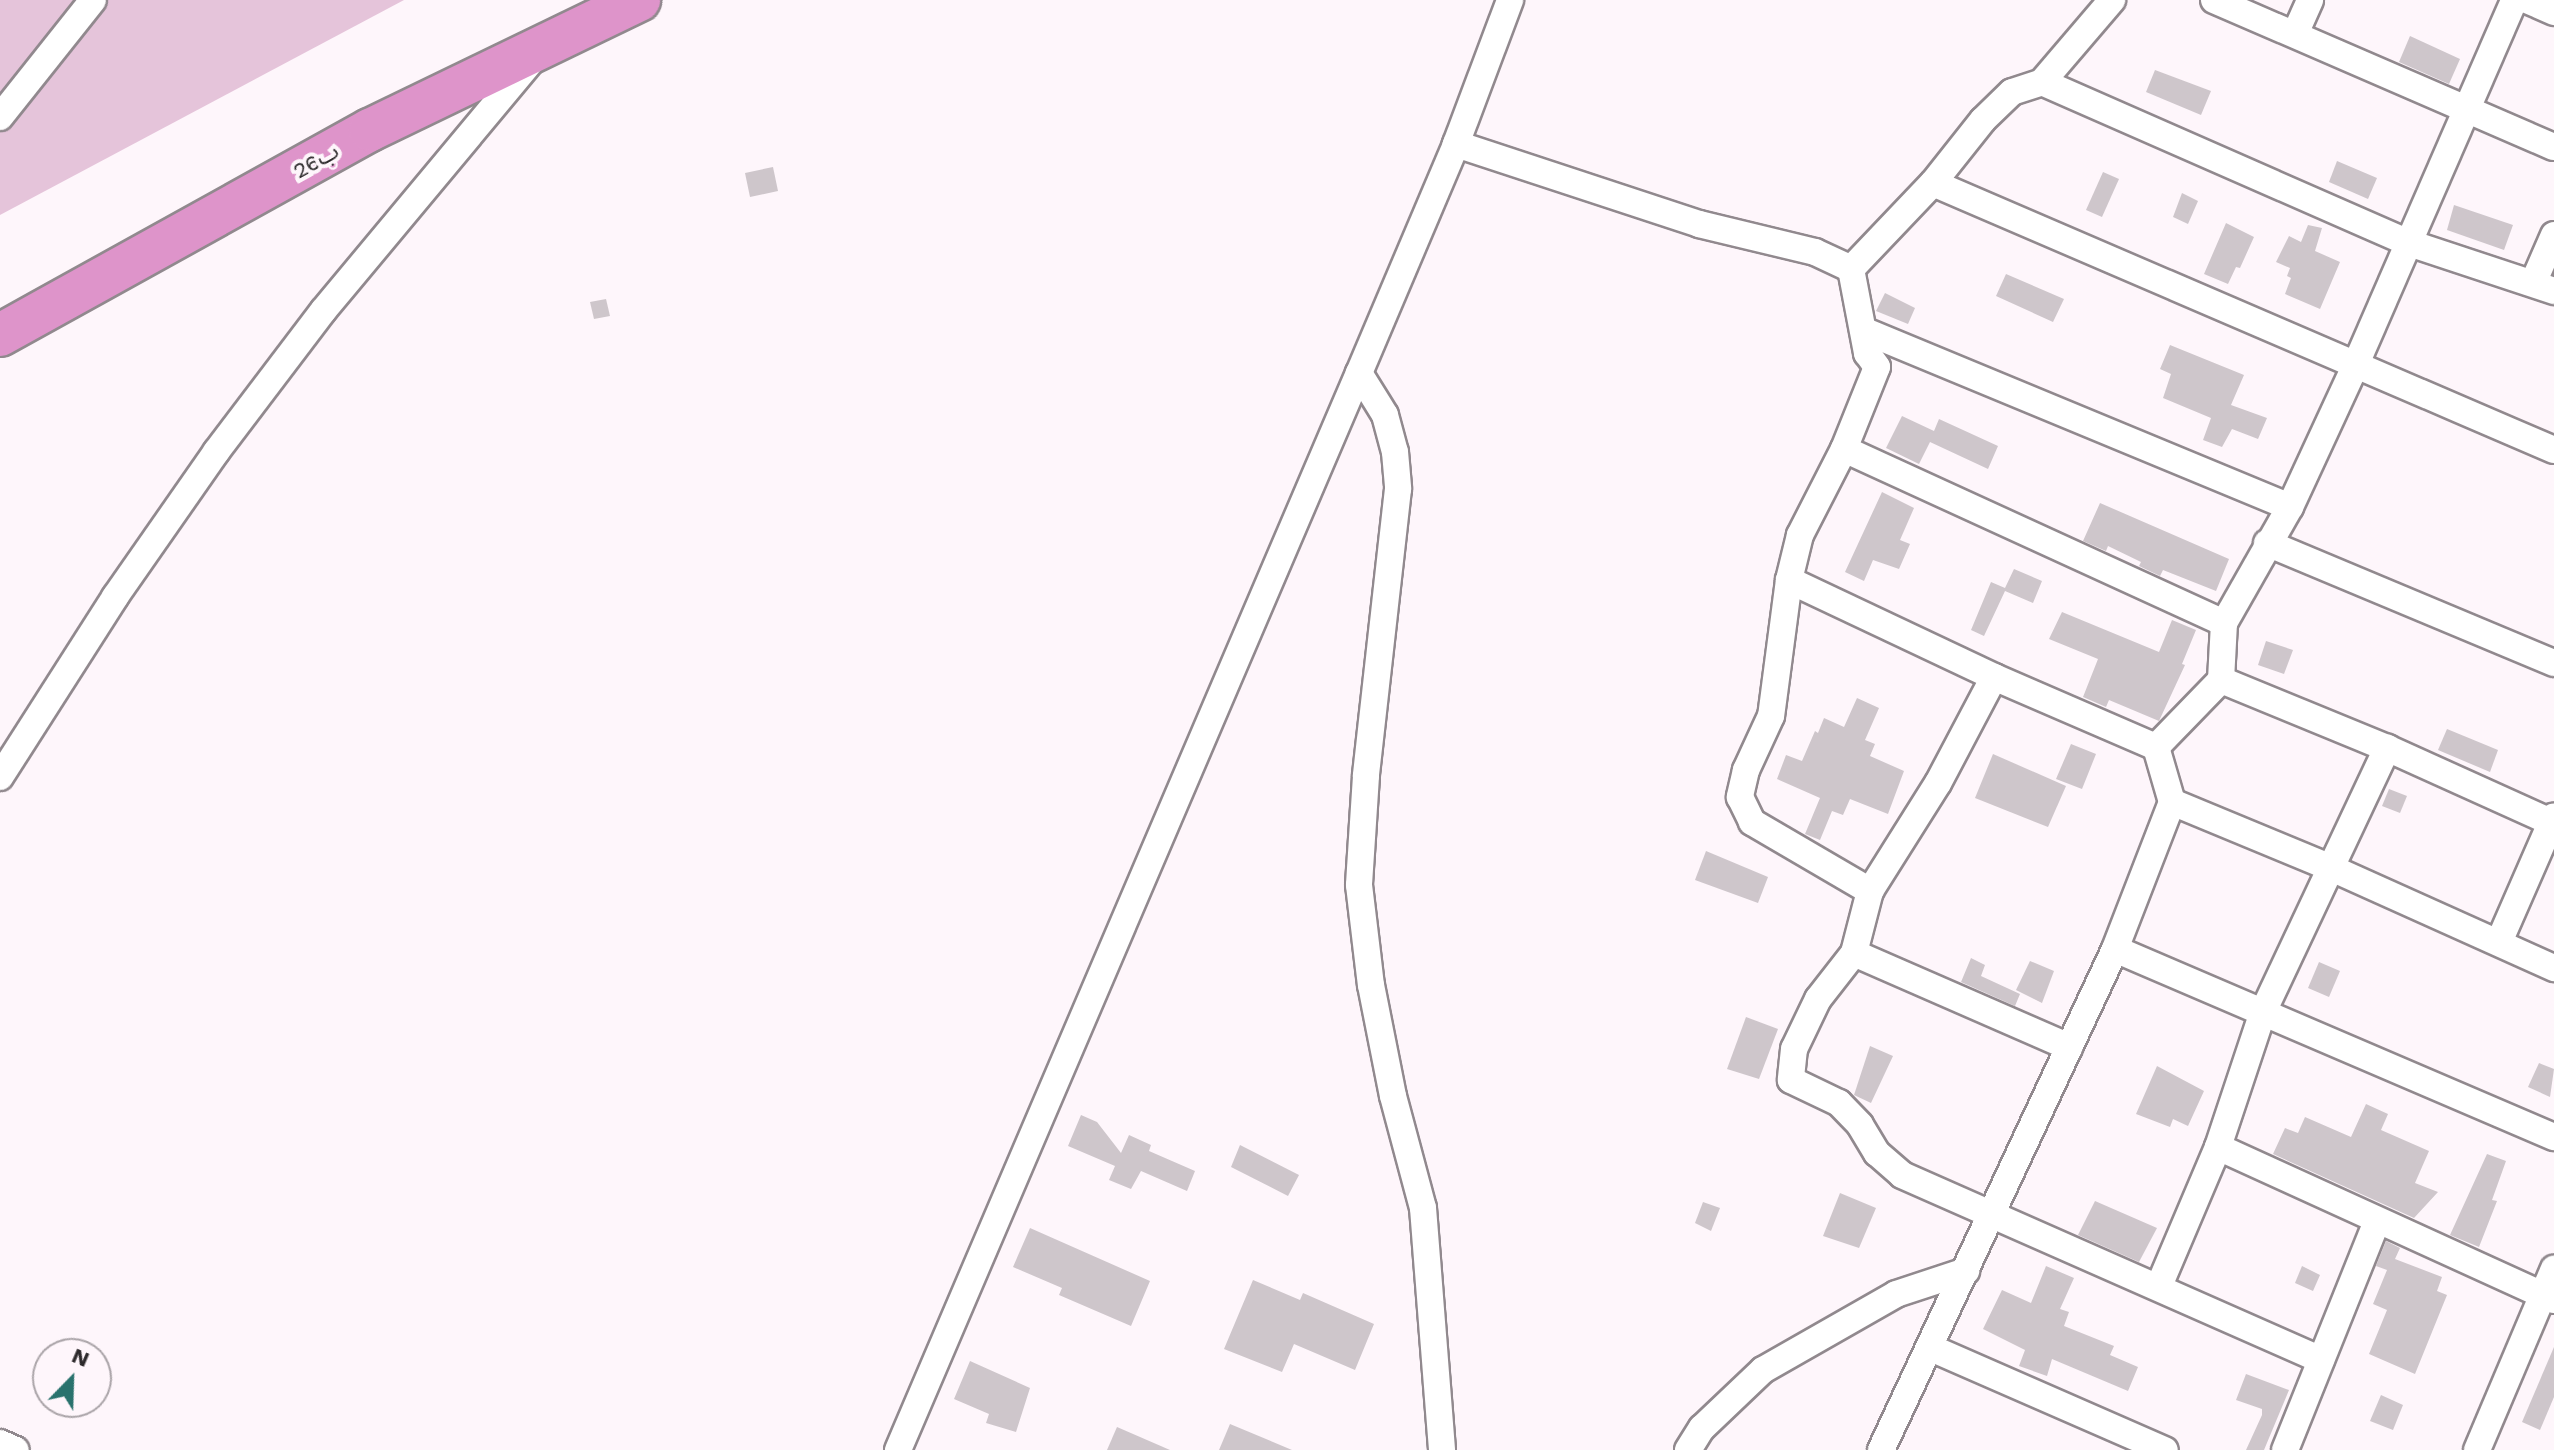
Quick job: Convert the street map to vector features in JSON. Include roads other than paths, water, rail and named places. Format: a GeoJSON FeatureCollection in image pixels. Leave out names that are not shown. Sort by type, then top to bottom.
{"type":"FeatureCollection","features":[{"type":"Feature","properties":{"kind":"highway","name":"26ب"},"geometry":{"type":"LineString","coordinates":[[0,335],[370,130],[550,40],[639,0]]}},
{"type":"Feature","properties":{"kind":"street"},"geometry":{"type":"LineString","coordinates":[[0,117],[93,0]]}},
{"type":"Feature","properties":{"kind":"street"},"geometry":{"type":"LineString","coordinates":[[898,1450],[1456,144],[1510,0]]}},
{"type":"Feature","properties":{"kind":"street"},"geometry":{"type":"LineString","coordinates":[[1851,269],[1933,183],[1983,120],[2012,92],[2042,82],[2112,0]]}},
{"type":"Feature","properties":{"kind":"street"},"geometry":{"type":"LineString","coordinates":[[2214,0],[2554,147]]}},
{"type":"Feature","properties":{"kind":"street"},"geometry":{"type":"LineString","coordinates":[[2295,34],[2310,0]]}},
{"type":"Feature","properties":{"kind":"street"},"geometry":{"type":"LineString","coordinates":[[2156,747],[2221,680],[2224,623],[2290,507],[2356,364],[2514,0]]}},
{"type":"Feature","properties":{"kind":"street"},"geometry":{"type":"LineString","coordinates":[[2527,0],[2554,12]]}},
{"type":"Feature","properties":{"kind":"street"},"geometry":{"type":"LineString","coordinates":[[0,777],[115,597],[216,452],[351,277],[550,40]]}},
{"type":"Feature","properties":{"kind":"street"},"geometry":{"type":"LineString","coordinates":[[2042,82],[2409,243],[2544,286],[2554,235]]}},
{"type":"Feature","properties":{"kind":"street"},"geometry":{"type":"LineString","coordinates":[[1456,144],[1699,224],[1815,252],[1851,269]]}},
{"type":"Feature","properties":{"kind":"street"},"geometry":{"type":"LineString","coordinates":[[1933,183],[2554,450]]}},
{"type":"Feature","properties":{"kind":"street"},"geometry":{"type":"LineString","coordinates":[[1851,269],[1867,353],[1877,367],[1844,449],[1800,535],[1789,580],[1771,716],[1746,770],[1740,797],[1752,822],[1870,891]]}},
{"type":"Feature","properties":{"kind":"street"},"geometry":{"type":"LineString","coordinates":[[1865,331],[2290,507]]}},
{"type":"Feature","properties":{"kind":"street"},"geometry":{"type":"LineString","coordinates":[[1359,373],[1385,415],[1395,452],[1398,489],[1366,776],[1359,885],[1371,985],[1393,1096],[1423,1208],[1442,1450]]}},
{"type":"Feature","properties":{"kind":"street"},"geometry":{"type":"LineString","coordinates":[[1844,449],[2224,623]]}},
{"type":"Feature","properties":{"kind":"street"},"geometry":{"type":"LineString","coordinates":[[2267,543],[2554,663]]}},
{"type":"Feature","properties":{"kind":"street"},"geometry":{"type":"LineString","coordinates":[[1789,580],[1994,677],[2156,747]]}},
{"type":"Feature","properties":{"kind":"street"},"geometry":{"type":"LineString","coordinates":[[1994,677],[1938,783],[1870,891],[1854,953],[1818,999],[1794,1049],[1791,1080],[1839,1103],[1860,1125],[1877,1153],[1902,1175],[2321,1360]]}},
{"type":"Feature","properties":{"kind":"street"},"geometry":{"type":"LineString","coordinates":[[2221,680],[2552,819],[2499,942]]}},
{"type":"Feature","properties":{"kind":"street"},"geometry":{"type":"LineString","coordinates":[[1881,1450],[2115,949],[2172,802],[2156,747]]}},
{"type":"Feature","properties":{"kind":"street"},"geometry":{"type":"LineString","coordinates":[[2159,1286],[2218,1147],[2263,1012],[2387,748]]}},
{"type":"Feature","properties":{"kind":"street"},"geometry":{"type":"LineString","coordinates":[[2172,802],[2329,867],[2554,968]]}},
{"type":"Feature","properties":{"kind":"street"},"geometry":{"type":"LineString","coordinates":[[2115,949],[2554,1137]]}},
{"type":"Feature","properties":{"kind":"street"},"geometry":{"type":"LineString","coordinates":[[1854,953],[2069,1047]]}},
{"type":"Feature","properties":{"kind":"street"},"geometry":{"type":"LineString","coordinates":[[2218,1147],[2549,1297]]}},
{"type":"Feature","properties":{"kind":"street"},"geometry":{"type":"LineString","coordinates":[[2285,1450],[2377,1221]]}},
{"type":"Feature","properties":{"kind":"street"},"geometry":{"type":"LineString","coordinates":[[2477,1450],[2549,1297],[2554,1269]]}},
{"type":"Feature","properties":{"kind":"street"},"geometry":{"type":"LineString","coordinates":[[1688,1450],[1702,1428],[1763,1370],[1896,1294],[1966,1271]]}},
{"type":"Feature","properties":{"kind":"street"},"geometry":{"type":"LineString","coordinates":[[1931,1348],[2165,1450]]}},
{"type":"Feature","properties":{"kind":"street"},"geometry":{"type":"LineString","coordinates":[[0,1443],[16,1450]]}}]}
